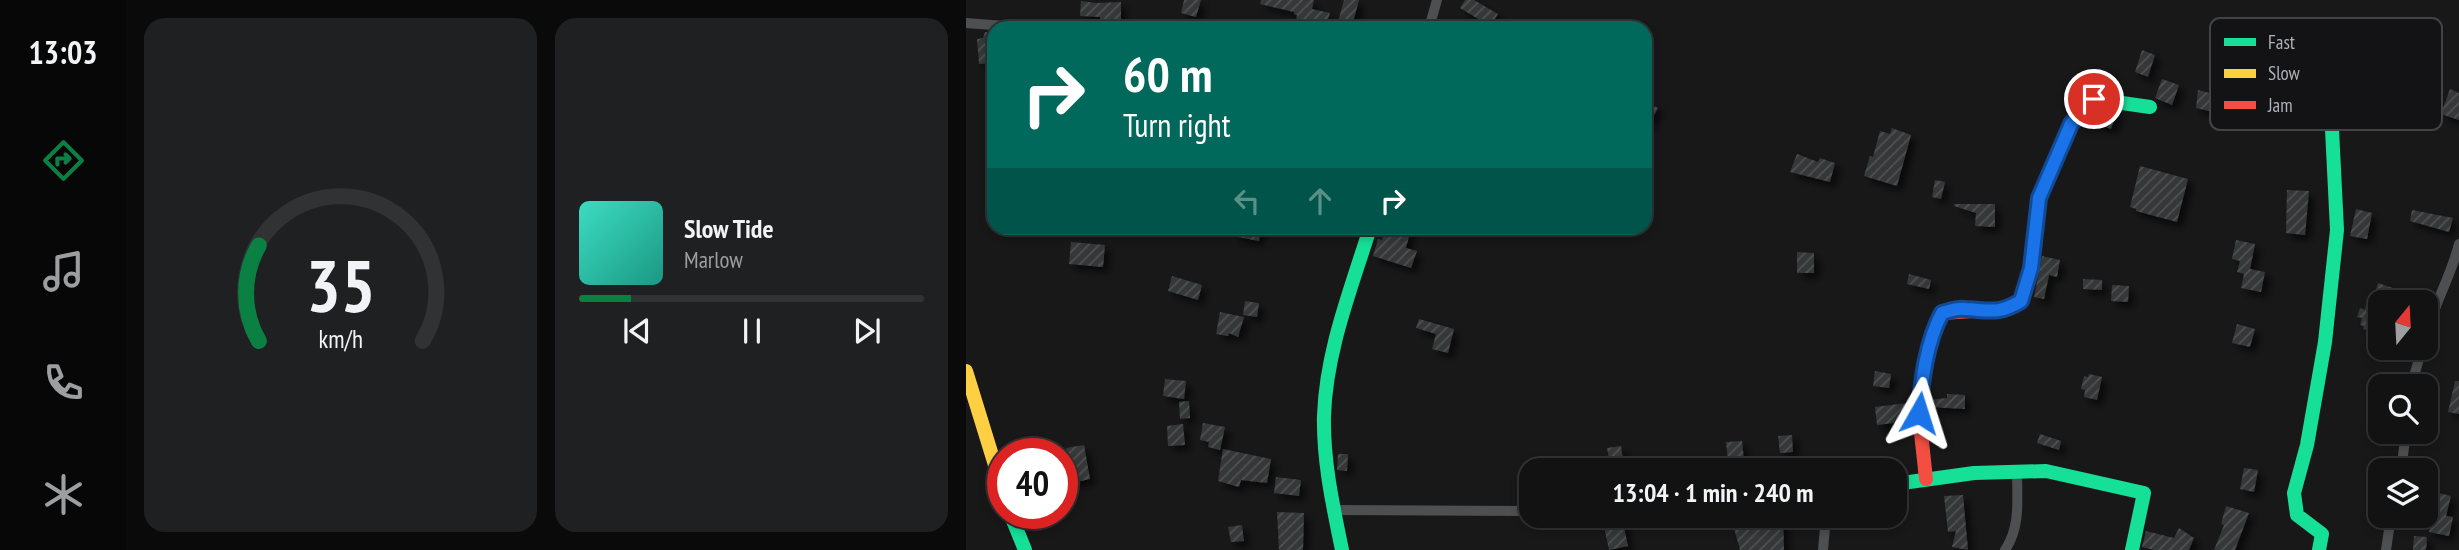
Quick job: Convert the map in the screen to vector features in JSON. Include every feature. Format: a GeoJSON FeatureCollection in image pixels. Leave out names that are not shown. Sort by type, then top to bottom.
{"type":"FeatureCollection","features":[{"type":"Feature","properties":{"kind":"street"},"geometry":{"type":"LineString","coordinates":[[1431,21],[1437,0]]}},
{"type":"Feature","properties":{"kind":"street"},"geometry":{"type":"LineString","coordinates":[[966,23],[987,25]]}},
{"type":"Feature","properties":{"kind":"street"},"geometry":{"type":"LineString","coordinates":[[1926,479],[1927,456],[1919,413],[1921,391],[1932,332],[1942,313],[1962,308],[1992,312],[2009,309],[2021,301],[2031,268],[2039,198],[2071,124],[2094,99],[2150,107]]}},
{"type":"Feature","properties":{"kind":"street"},"geometry":{"type":"LineString","coordinates":[[2319,550],[2322,534],[2297,515],[2294,493],[2307,445],[2325,342],[2337,230],[2331,130]]}},
{"type":"Feature","properties":{"kind":"street"},"geometry":{"type":"LineString","coordinates":[[1342,550],[1334,510],[1324,416],[1330,360],[1368,235]]}},
{"type":"Feature","properties":{"kind":"street"},"geometry":{"type":"LineString","coordinates":[[2438,301],[2454,265],[2459,244]]}},
{"type":"Feature","properties":{"kind":"street"},"geometry":{"type":"LineString","coordinates":[[966,371],[987,439]]}},
{"type":"Feature","properties":{"kind":"street"},"geometry":{"type":"LineString","coordinates":[[2005,550],[2014,536],[2017,523],[2017,471]]}},
{"type":"Feature","properties":{"kind":"street"},"geometry":{"type":"LineString","coordinates":[[1907,482],[2017,471],[2046,471],[2144,493],[2132,550]]}},
{"type":"Feature","properties":{"kind":"street"},"geometry":{"type":"LineString","coordinates":[[1334,510],[1519,511]]}},
{"type":"Feature","properties":{"kind":"street"},"geometry":{"type":"LineString","coordinates":[[1823,550],[1825,528]]}},
{"type":"Feature","properties":{"kind":"street"},"geometry":{"type":"LineString","coordinates":[[2386,550],[2389,528]]}},
{"type":"Feature","properties":{"kind":"street"},"geometry":{"type":"LineString","coordinates":[[1016,529],[1025,550]]}},
{"type":"Feature","properties":{"kind":"building"},"geometry":{"type":"Polygon","coordinates":[[[1184,0],[1201,0],[1196,17],[1181,13],[1184,0]]]}},
{"type":"Feature","properties":{"kind":"building"},"geometry":{"type":"Polygon","coordinates":[[[1261,0],[1314,0],[1312,9],[1330,13],[1327,21],[1296,21],[1297,15],[1294,12],[1260,4],[1261,0]]]}},
{"type":"Feature","properties":{"kind":"building"},"geometry":{"type":"Polygon","coordinates":[[[1344,0],[1359,0],[1353,21],[1338,21],[1344,0]]]}},
{"type":"Feature","properties":{"kind":"building"},"geometry":{"type":"Polygon","coordinates":[[[1465,0],[1474,0],[1498,14],[1493,21],[1482,21],[1460,8],[1465,0]]]}},
{"type":"Feature","properties":{"kind":"building"},"geometry":{"type":"Polygon","coordinates":[[[1081,1],[1121,2],[1121,21],[1100,21],[1100,17],[1080,16],[1081,1]]]}},
{"type":"Feature","properties":{"kind":"building"},"geometry":{"type":"Polygon","coordinates":[[[987,32],[987,63],[979,64],[977,39],[983,38],[987,32]]]}},
{"type":"Feature","properties":{"kind":"building"},"geometry":{"type":"Polygon","coordinates":[[[2142,50],[2155,55],[2148,77],[2135,72],[2142,50]]]}},
{"type":"Feature","properties":{"kind":"building"},"geometry":{"type":"Polygon","coordinates":[[[2162,79],[2179,85],[2172,105],[2155,98],[2162,79]]]}},
{"type":"Feature","properties":{"kind":"building"},"geometry":{"type":"Polygon","coordinates":[[[2450,89],[2459,93],[2459,120],[2442,114],[2450,89]]]}},
{"type":"Feature","properties":{"kind":"building"},"geometry":{"type":"Polygon","coordinates":[[[2198,90],[2210,93],[2210,111],[2196,108],[2198,90]]]}},
{"type":"Feature","properties":{"kind":"building"},"geometry":{"type":"Polygon","coordinates":[[[1652,105],[1658,108],[1652,119],[1652,105]]]}},
{"type":"Feature","properties":{"kind":"building"},"geometry":{"type":"Polygon","coordinates":[[[2101,110],[2117,112],[2111,129],[2095,123],[2101,110]]]}},
{"type":"Feature","properties":{"kind":"building"},"geometry":{"type":"Polygon","coordinates":[[[1892,128],[1911,135],[1897,186],[1864,176],[1870,156],[1873,157],[1880,131],[1890,134],[1892,128]]]}},
{"type":"Feature","properties":{"kind":"building"},"geometry":{"type":"Polygon","coordinates":[[[1797,154],[1818,162],[1820,158],[1835,163],[1830,182],[1790,172],[1797,154]]]}},
{"type":"Feature","properties":{"kind":"building"},"geometry":{"type":"Polygon","coordinates":[[[2140,166],[2188,179],[2177,222],[2130,207],[2140,166]]]}},
{"type":"Feature","properties":{"kind":"building"},"geometry":{"type":"Polygon","coordinates":[[[1935,180],[1945,182],[1941,199],[1932,197],[1935,180]]]}},
{"type":"Feature","properties":{"kind":"building"},"geometry":{"type":"Polygon","coordinates":[[[2287,190],[2309,191],[2305,235],[2286,233],[2287,190]]]}},
{"type":"Feature","properties":{"kind":"building"},"geometry":{"type":"Polygon","coordinates":[[[1954,204],[1995,204],[1995,227],[1975,226],[1976,213],[1954,204]]]}},
{"type":"Feature","properties":{"kind":"building"},"geometry":{"type":"Polygon","coordinates":[[[2356,209],[2372,213],[2367,239],[2350,236],[2356,209]]]}},
{"type":"Feature","properties":{"kind":"building"},"geometry":{"type":"Polygon","coordinates":[[[2412,210],[2453,218],[2449,232],[2410,221],[2412,210]]]}},
{"type":"Feature","properties":{"kind":"building"},"geometry":{"type":"Polygon","coordinates":[[[1233,235],[1260,235],[1259,241],[1233,235]]]}},
{"type":"Feature","properties":{"kind":"building"},"geometry":{"type":"Polygon","coordinates":[[[1383,235],[1409,235],[1406,248],[1417,251],[1411,268],[1373,256],[1378,239],[1382,240],[1383,235]]]}},
{"type":"Feature","properties":{"kind":"building"},"geometry":{"type":"Polygon","coordinates":[[[2236,240],[2255,244],[2250,269],[2265,272],[2261,292],[2241,288],[2244,274],[2237,272],[2240,261],[2232,259],[2236,240]]]}},
{"type":"Feature","properties":{"kind":"building"},"geometry":{"type":"Polygon","coordinates":[[[1071,242],[1105,245],[1103,267],[1069,264],[1071,242]]]}},
{"type":"Feature","properties":{"kind":"building"},"geometry":{"type":"Polygon","coordinates":[[[1797,252],[1814,253],[1814,273],[1797,273],[1797,252]]]}},
{"type":"Feature","properties":{"kind":"building"},"geometry":{"type":"Polygon","coordinates":[[[2042,256],[2060,260],[2057,277],[2049,275],[2044,299],[2034,297],[2042,256]]]}},
{"type":"Feature","properties":{"kind":"building"},"geometry":{"type":"Polygon","coordinates":[[[1909,274],[1931,280],[1929,289],[1907,284],[1909,274]]]}},
{"type":"Feature","properties":{"kind":"building"},"geometry":{"type":"Polygon","coordinates":[[[1172,276],[1202,285],[1198,300],[1168,291],[1172,276]]]}},
{"type":"Feature","properties":{"kind":"building"},"geometry":{"type":"Polygon","coordinates":[[[2083,279],[2102,280],[2102,290],[2083,289],[2083,279]]]}},
{"type":"Feature","properties":{"kind":"building"},"geometry":{"type":"Polygon","coordinates":[[[2378,283],[2396,289],[2396,290],[2376,290],[2378,283]]]}},
{"type":"Feature","properties":{"kind":"building"},"geometry":{"type":"Polygon","coordinates":[[[2112,285],[2129,286],[2128,302],[2111,301],[2112,285]]]}},
{"type":"Feature","properties":{"kind":"building"},"geometry":{"type":"Polygon","coordinates":[[[1245,301],[1259,303],[1257,317],[1243,315],[1245,301]]]}},
{"type":"Feature","properties":{"kind":"building"},"geometry":{"type":"Polygon","coordinates":[[[2366,304],[2368,331],[2360,325],[2362,318],[2357,317],[2360,308],[2365,310],[2366,304]]]}},
{"type":"Feature","properties":{"kind":"building"},"geometry":{"type":"Polygon","coordinates":[[[1220,312],[1244,317],[1238,337],[1229,333],[1228,336],[1216,334],[1220,312]]]}},
{"type":"Feature","properties":{"kind":"building"},"geometry":{"type":"Polygon","coordinates":[[[1419,319],[1454,329],[1448,353],[1432,349],[1436,334],[1416,328],[1419,319]]]}},
{"type":"Feature","properties":{"kind":"building"},"geometry":{"type":"Polygon","coordinates":[[[2237,324],[2255,329],[2250,347],[2232,343],[2237,324]]]}},
{"type":"Feature","properties":{"kind":"building"},"geometry":{"type":"Polygon","coordinates":[[[1875,371],[1891,374],[1889,388],[1873,386],[1875,371]]]}},
{"type":"Feature","properties":{"kind":"building"},"geometry":{"type":"Polygon","coordinates":[[[2089,374],[2102,377],[2097,400],[2084,397],[2085,390],[2081,389],[2084,376],[2088,377],[2089,374]]]}},
{"type":"Feature","properties":{"kind":"building"},"geometry":{"type":"Polygon","coordinates":[[[1165,379],[1186,381],[1184,399],[1163,396],[1165,379]]]}},
{"type":"Feature","properties":{"kind":"building"},"geometry":{"type":"Polygon","coordinates":[[[2455,381],[2459,381],[2459,414],[2448,412],[2455,381]]]}},
{"type":"Feature","properties":{"kind":"building"},"geometry":{"type":"Polygon","coordinates":[[[1947,394],[1965,395],[1965,409],[1929,407],[1929,400],[1947,398],[1947,394]]]}},
{"type":"Feature","properties":{"kind":"building"},"geometry":{"type":"Polygon","coordinates":[[[1189,401],[1190,418],[1180,419],[1179,402],[1189,401]]]}},
{"type":"Feature","properties":{"kind":"building"},"geometry":{"type":"Polygon","coordinates":[[[1907,403],[1910,421],[1877,425],[1875,407],[1907,403]]]}},
{"type":"Feature","properties":{"kind":"building"},"geometry":{"type":"Polygon","coordinates":[[[1203,423],[1225,427],[1220,450],[1208,447],[1209,442],[1200,440],[1203,423]]]}},
{"type":"Feature","properties":{"kind":"building"},"geometry":{"type":"Polygon","coordinates":[[[1183,424],[1185,445],[1168,446],[1167,426],[1183,424]]]}},
{"type":"Feature","properties":{"kind":"building"},"geometry":{"type":"Polygon","coordinates":[[[2040,434],[2061,441],[2059,450],[2037,443],[2040,434]]]}},
{"type":"Feature","properties":{"kind":"building"},"geometry":{"type":"Polygon","coordinates":[[[1792,435],[1793,452],[1780,453],[1778,436],[1792,435]]]}},
{"type":"Feature","properties":{"kind":"building"},"geometry":{"type":"Polygon","coordinates":[[[1742,441],[1744,458],[1728,458],[1726,442],[1742,441]]]}},
{"type":"Feature","properties":{"kind":"building"},"geometry":{"type":"Polygon","coordinates":[[[1084,445],[1090,479],[1078,482],[1078,446],[1084,445]]]}},
{"type":"Feature","properties":{"kind":"building"},"geometry":{"type":"Polygon","coordinates":[[[1621,446],[1623,458],[1609,458],[1607,448],[1621,446]]]}},
{"type":"Feature","properties":{"kind":"building"},"geometry":{"type":"Polygon","coordinates":[[[1223,449],[1271,459],[1267,483],[1241,480],[1239,487],[1218,481],[1223,449]]]}},
{"type":"Feature","properties":{"kind":"building"},"geometry":{"type":"Polygon","coordinates":[[[1338,454],[1348,454],[1347,471],[1337,470],[1338,454]]]}},
{"type":"Feature","properties":{"kind":"building"},"geometry":{"type":"Polygon","coordinates":[[[2244,468],[2258,470],[2254,492],[2240,489],[2244,468]]]}},
{"type":"Feature","properties":{"kind":"building"},"geometry":{"type":"Polygon","coordinates":[[[1276,477],[1301,480],[1299,496],[1274,493],[1276,477]]]}},
{"type":"Feature","properties":{"kind":"building"},"geometry":{"type":"Polygon","coordinates":[[[2438,493],[2451,496],[2446,516],[2453,517],[2449,536],[2429,532],[2430,528],[2438,528],[2438,493]]]}},
{"type":"Feature","properties":{"kind":"building"},"geometry":{"type":"Polygon","coordinates":[[[1963,495],[1968,550],[1952,547],[1956,531],[1948,532],[1944,496],[1963,495]]]}},
{"type":"Feature","properties":{"kind":"building"},"geometry":{"type":"Polygon","coordinates":[[[2226,506],[2249,513],[2235,550],[2214,550],[2224,525],[2221,524],[2226,506]]]}},
{"type":"Feature","properties":{"kind":"building"},"geometry":{"type":"Polygon","coordinates":[[[1277,512],[1304,513],[1303,550],[1279,550],[1277,512]]]}},
{"type":"Feature","properties":{"kind":"building"},"geometry":{"type":"Polygon","coordinates":[[[1242,525],[1244,541],[1231,542],[1228,527],[1242,525]]]}},
{"type":"Feature","properties":{"kind":"building"},"geometry":{"type":"Polygon","coordinates":[[[1604,528],[1624,528],[1628,546],[1609,550],[1604,528]]]}},
{"type":"Feature","properties":{"kind":"building"},"geometry":{"type":"Polygon","coordinates":[[[1734,528],[1783,528],[1784,550],[1740,550],[1734,528]]]}},
{"type":"Feature","properties":{"kind":"building"},"geometry":{"type":"Polygon","coordinates":[[[2179,528],[2194,538],[2189,550],[2154,550],[2142,547],[2146,531],[2174,538],[2179,528]]]}},
{"type":"Feature","properties":{"kind":"building"},"geometry":{"type":"Polygon","coordinates":[[[2414,536],[2427,537],[2426,550],[2413,550],[2414,536]]]}},
{"type":"Feature","properties":{"kind":"traffic: fast"},"geometry":{"type":"LineString","coordinates":[[1973,311],[2000,309],[2021,301],[2031,268],[2039,198],[2071,124],[2094,99],[2150,107]]}},
{"type":"Feature","properties":{"kind":"traffic: fast"},"geometry":{"type":"LineString","coordinates":[[2319,550],[2322,534],[2297,515],[2294,493],[2307,445],[2325,342],[2337,230],[2332,130]]}},
{"type":"Feature","properties":{"kind":"traffic: fast"},"geometry":{"type":"LineString","coordinates":[[1342,550],[1329,483],[1324,416],[1334,344],[1368,235]]}},
{"type":"Feature","properties":{"kind":"traffic: fast"},"geometry":{"type":"LineString","coordinates":[[1907,482],[1974,473],[2046,471],[2144,493],[2132,550]]}},
{"type":"Feature","properties":{"kind":"traffic: fast"},"geometry":{"type":"LineString","coordinates":[[1016,529],[1025,550]]}},
{"type":"Feature","properties":{"kind":"traffic: slow"},"geometry":{"type":"LineString","coordinates":[[966,371],[987,439]]}},
{"type":"Feature","properties":{"kind":"traffic: jam"},"geometry":{"type":"LineString","coordinates":[[1926,479],[1919,414],[1920,390],[1928,348],[1942,313],[1973,311]]}},
{"type":"Feature","properties":{"kind":"route"},"geometry":{"type":"LineString","coordinates":[[1919,413],[1932,332],[1942,313],[1962,308],[1992,312],[2009,309],[2021,301],[2031,268],[2039,198],[2071,124],[2094,99]]}}]}
